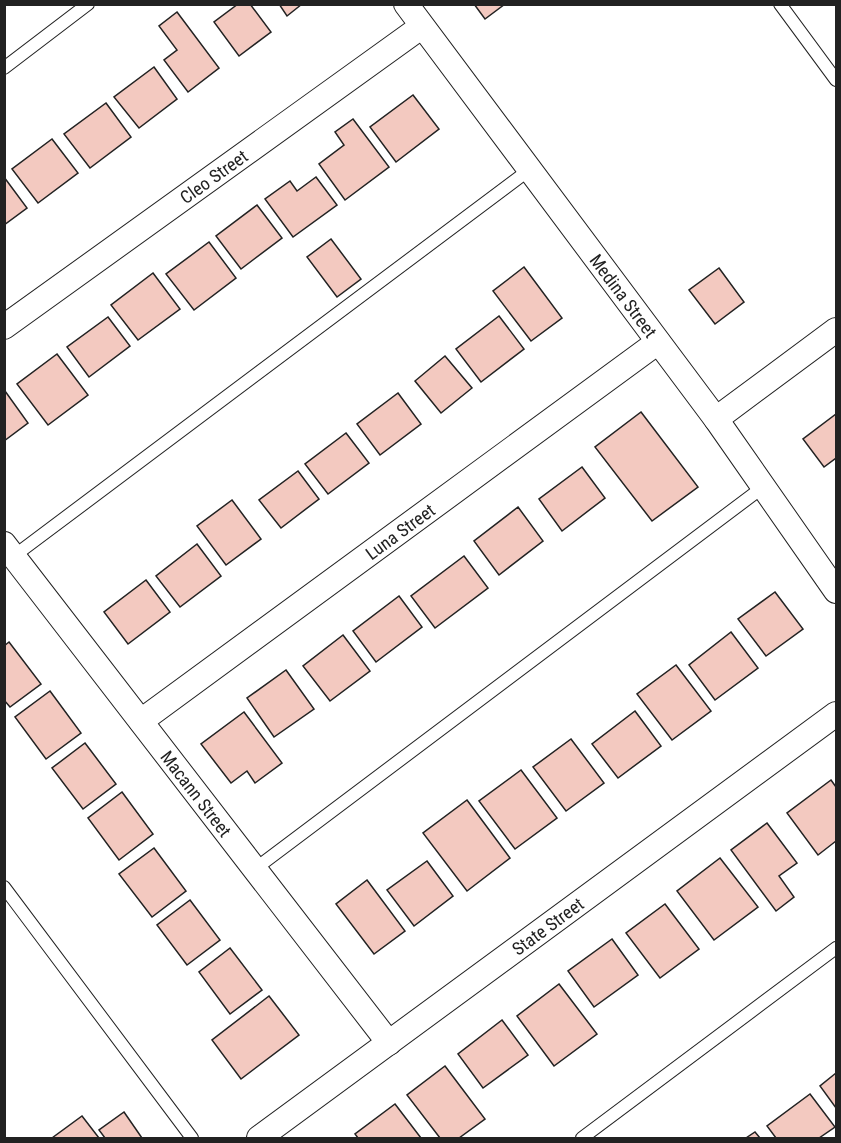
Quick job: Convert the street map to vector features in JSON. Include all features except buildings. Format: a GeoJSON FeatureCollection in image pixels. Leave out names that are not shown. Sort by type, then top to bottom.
{"type":"FeatureCollection","features":[{"type":"Feature","properties":{"kind":"street","name":"Medina Street"},"geometry":{"type":"LineString","coordinates":[[406,4],[716,419],[837,591]]}},
{"type":"Feature","properties":{"kind":"street","name":"Cleo Street"},"geometry":{"type":"LineString","coordinates":[[4,327],[421,27]]}},
{"type":"Feature","properties":{"kind":"street"},"geometry":{"type":"LineString","coordinates":[[716,419],[837,330]]}},
{"type":"Feature","properties":{"kind":"street","name":"Luna Street"},"geometry":{"type":"LineString","coordinates":[[141,721],[658,342]]}},
{"type":"Feature","properties":{"kind":"street","name":"Macann Street"},"geometry":{"type":"LineString","coordinates":[[9,550],[389,1043]]}},
{"type":"Feature","properties":{"kind":"street","name":"State Street"},"geometry":{"type":"LineString","coordinates":[[259,1138],[837,714]]}},
{"type":"Feature","properties":{"kind":"lane"},"geometry":{"type":"LineString","coordinates":[[4,68],[88,4]]}},
{"type":"Feature","properties":{"kind":"lane"},"geometry":{"type":"LineString","coordinates":[[780,4],[837,80]]}},
{"type":"Feature","properties":{"kind":"lane"},"geometry":{"type":"LineString","coordinates":[[9,550],[529,171]]}},
{"type":"Feature","properties":{"kind":"lane"},"geometry":{"type":"LineString","coordinates":[[255,869],[763,487]]}},
{"type":"Feature","properties":{"kind":"lane"},"geometry":{"type":"LineString","coordinates":[[4,887],[192,1138]]}},
{"type":"Feature","properties":{"kind":"lane"},"geometry":{"type":"LineString","coordinates":[[582,1138],[837,948]]}}]}
